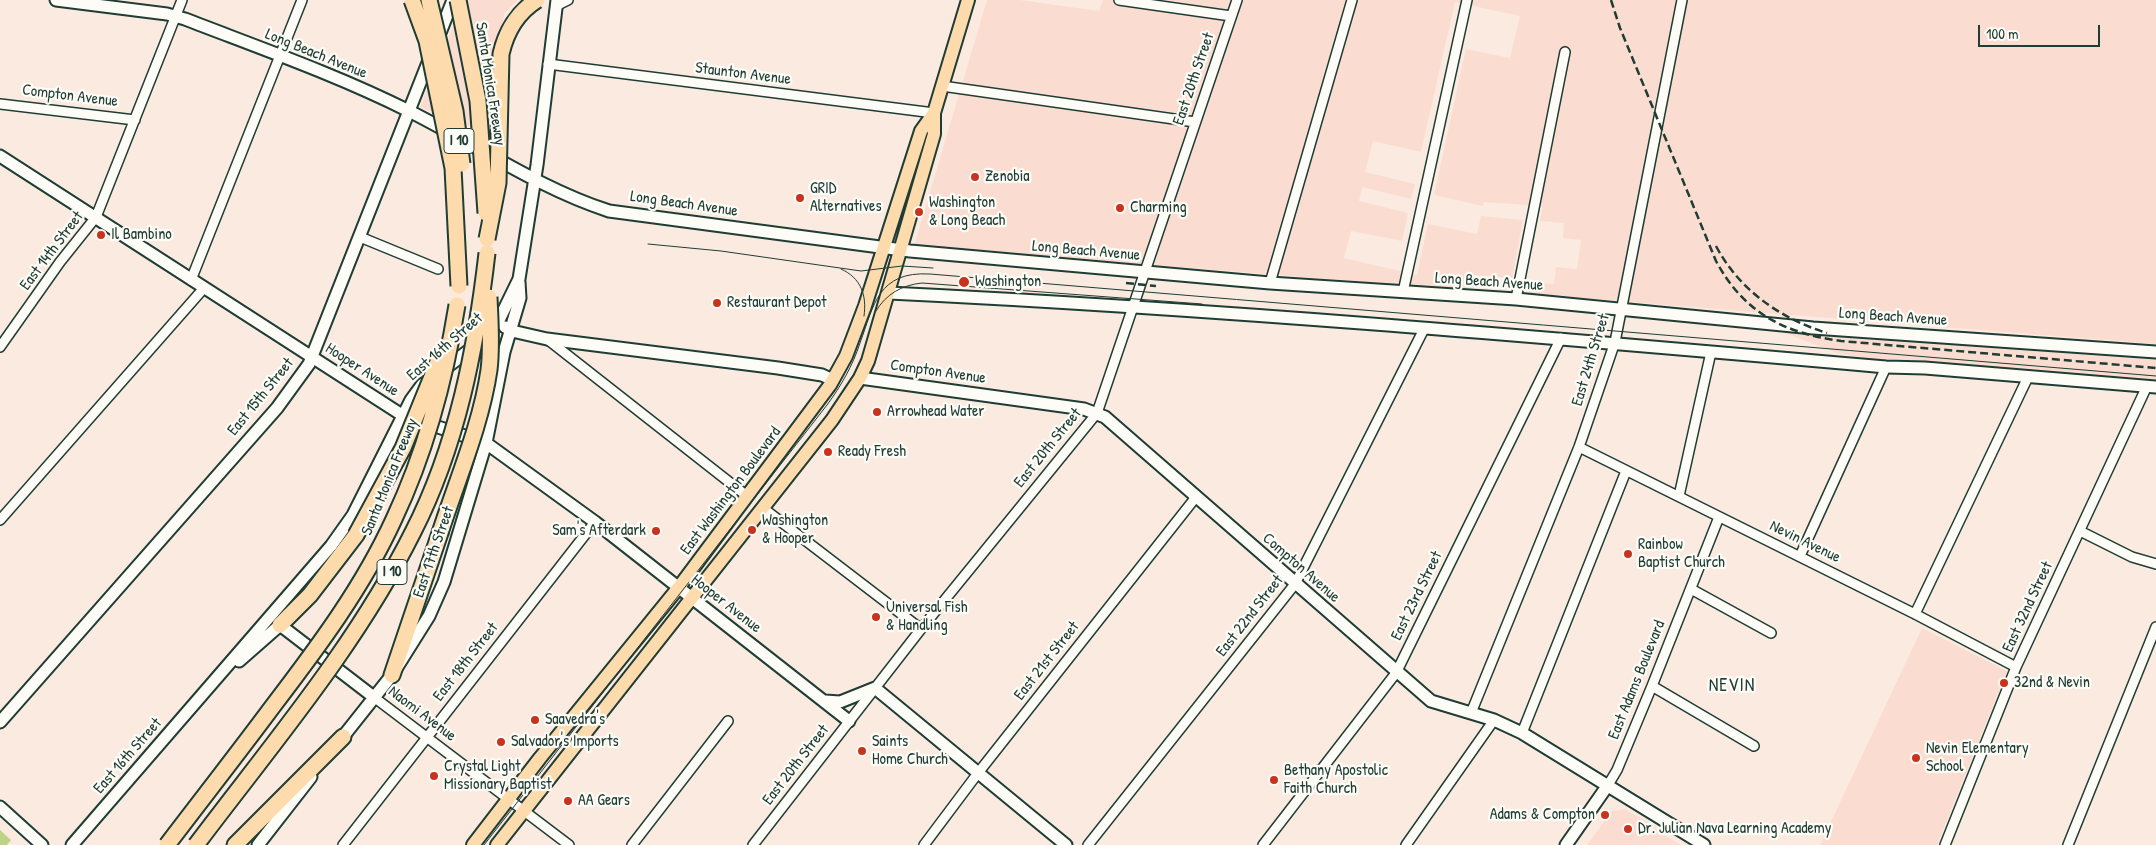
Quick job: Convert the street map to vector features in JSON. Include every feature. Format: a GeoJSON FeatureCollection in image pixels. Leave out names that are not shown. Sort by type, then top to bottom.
{"type":"FeatureCollection","features":[{"type":"Feature","properties":{"kind":"highway"},"geometry":{"type":"LineString","coordinates":[[412,0],[427,41],[442,105],[452,168],[459,286]]}},
{"type":"Feature","properties":{"kind":"highway","name":"Santa Monica Freeway"},"geometry":{"type":"LineString","coordinates":[[167,845],[338,619],[381,547],[406,492],[426,441],[449,354],[457,305],[463,226],[463,173],[455,111],[429,0]]}},
{"type":"Feature","properties":{"kind":"highway","name":"Santa Monica Freeway"},"geometry":{"type":"LineString","coordinates":[[196,845],[358,628],[414,531],[438,476],[463,392],[480,313],[487,246],[484,165],[478,101],[458,0]]}},
{"type":"Feature","properties":{"kind":"highway"},"geometry":{"type":"LineString","coordinates":[[392,675],[477,420],[489,370],[491,340],[487,246],[498,183],[501,54],[505,39],[512,26],[526,7],[538,0]]}},
{"type":"Feature","properties":{"kind":"highway"},"geometry":{"type":"LineString","coordinates":[[280,625],[310,595],[356,535],[403,448],[437,367],[457,305]]}},
{"type":"Feature","properties":{"kind":"highway"},"geometry":{"type":"LineString","coordinates":[[236,844],[343,736]]}},
{"type":"Feature","properties":{"kind":"main road","name":"East Washington Boulevard"},"geometry":{"type":"LineString","coordinates":[[497,845],[832,420],[860,378],[895,293],[902,250],[934,134],[934,113],[968,0]]}},
{"type":"Feature","properties":{"kind":"main road","name":"East Washington Boulevard"},"geometry":{"type":"LineString","coordinates":[[473,845],[678,587],[819,402],[833,380],[859,323],[921,131],[934,113]]}},
{"type":"Feature","properties":{"kind":"main road"},"geometry":{"type":"LineString","coordinates":[[878,266],[879,285],[882,291],[895,293]]}},
{"type":"Feature","properties":{"kind":"street","name":"Long Beach Avenue"},"geometry":{"type":"LineString","coordinates":[[56,0],[176,16],[280,56],[409,111],[534,179],[583,202],[609,211],[902,250],[1270,283],[1516,299],[1812,328],[2156,352]]}},
{"type":"Feature","properties":{"kind":"street","name":"East 14th Street"},"geometry":{"type":"LineString","coordinates":[[0,347],[60,262],[96,217],[182,0]]}},
{"type":"Feature","properties":{"kind":"street"},"geometry":{"type":"LineString","coordinates":[[191,280],[302,0]]}},
{"type":"Feature","properties":{"kind":"street","name":"East 15th Street"},"geometry":{"type":"LineString","coordinates":[[0,722],[277,408],[313,358],[453,0]]}},
{"type":"Feature","properties":{"kind":"street"},"geometry":{"type":"LineString","coordinates":[[556,3],[568,0]]}},
{"type":"Feature","properties":{"kind":"street"},"geometry":{"type":"LineString","coordinates":[[1119,0],[1231,16]]}},
{"type":"Feature","properties":{"kind":"street","name":"East 20th Street"},"geometry":{"type":"LineString","coordinates":[[753,845],[921,629],[1097,412],[1237,0]]}},
{"type":"Feature","properties":{"kind":"street"},"geometry":{"type":"LineString","coordinates":[[1270,283],[1352,0]]}},
{"type":"Feature","properties":{"kind":"street"},"geometry":{"type":"LineString","coordinates":[[1404,292],[1467,0]]}},
{"type":"Feature","properties":{"kind":"street","name":"East 24th Street"},"geometry":{"type":"LineString","coordinates":[[1471,713],[1579,447],[1616,342],[1682,0]]}},
{"type":"Feature","properties":{"kind":"street","name":"East 16th Street"},"geometry":{"type":"LineString","coordinates":[[72,845],[331,546],[353,514],[402,415],[422,385],[483,340],[498,322],[519,280],[556,3]]}},
{"type":"Feature","properties":{"kind":"street"},"geometry":{"type":"LineString","coordinates":[[1516,299],[1565,52]]}},
{"type":"Feature","properties":{"kind":"street","name":"Staunton Avenue"},"geometry":{"type":"LineString","coordinates":[[548,64],[934,113]]}},
{"type":"Feature","properties":{"kind":"street"},"geometry":{"type":"LineString","coordinates":[[942,86],[1195,122]]}},
{"type":"Feature","properties":{"kind":"street","name":"Compton Avenue"},"geometry":{"type":"LineString","coordinates":[[0,104],[136,120]]}},
{"type":"Feature","properties":{"kind":"street","name":"Hooper Avenue"},"geometry":{"type":"LineString","coordinates":[[0,156],[402,415],[486,443],[595,522],[849,721]]}},
{"type":"Feature","properties":{"kind":"street"},"geometry":{"type":"LineString","coordinates":[[360,237],[438,269]]}},
{"type":"Feature","properties":{"kind":"street","name":"East 17th Street"},"geometry":{"type":"LineString","coordinates":[[258,845],[375,698],[392,675],[429,616],[444,582],[486,443],[504,352],[520,298],[519,280]]}},
{"type":"Feature","properties":{"kind":"street"},"geometry":{"type":"LineString","coordinates":[[0,520],[204,288]]}},
{"type":"Feature","properties":{"kind":"street"},"geometry":{"type":"LineString","coordinates":[[895,293],[1616,342],[1886,367],[1924,368],[2151,387]]}},
{"type":"Feature","properties":{"kind":"street"},"geometry":{"type":"LineString","coordinates":[[498,322],[512,330],[547,339],[778,368],[822,375],[833,380]]}},
{"type":"Feature","properties":{"kind":"street","name":"East 22nd Street"},"geometry":{"type":"LineString","coordinates":[[1088,845],[1295,584],[1424,328]]}},
{"type":"Feature","properties":{"kind":"street","name":"East 23rd Street"},"geometry":{"type":"LineString","coordinates":[[1263,845],[1396,673],[1561,338]]}},
{"type":"Feature","properties":{"kind":"street"},"geometry":{"type":"LineString","coordinates":[[547,339],[747,496]]}},
{"type":"Feature","properties":{"kind":"street"},"geometry":{"type":"LineString","coordinates":[[1679,496],[1711,352]]}},
{"type":"Feature","properties":{"kind":"street"},"geometry":{"type":"LineString","coordinates":[[1800,556],[1886,367]]}},
{"type":"Feature","properties":{"kind":"street"},"geometry":{"type":"LineString","coordinates":[[1916,614],[2028,377]]}},
{"type":"Feature","properties":{"kind":"street","name":"Compton Avenue"},"geometry":{"type":"LineString","coordinates":[[860,378],[1084,408],[1097,412],[1396,673],[1431,701],[1494,720],[1522,733],[1704,845]]}},
{"type":"Feature","properties":{"kind":"street","name":"East 32nd Street"},"geometry":{"type":"LineString","coordinates":[[1945,845],[2016,667],[2151,387]]}},
{"type":"Feature","properties":{"kind":"street","name":"Nevin Avenue"},"geometry":{"type":"LineString","coordinates":[[1579,447],[1916,614],[2016,667]]}},
{"type":"Feature","properties":{"kind":"street"},"geometry":{"type":"LineString","coordinates":[[1522,733],[1626,471]]}},
{"type":"Feature","properties":{"kind":"street","name":"East 21st Street"},"geometry":{"type":"LineString","coordinates":[[924,845],[978,773],[1196,497]]}},
{"type":"Feature","properties":{"kind":"street"},"geometry":{"type":"LineString","coordinates":[[763,508],[921,629]]}},
{"type":"Feature","properties":{"kind":"street","name":"East Adams Boulevard"},"geometry":{"type":"LineString","coordinates":[[1566,845],[1617,770],[1719,517]]}},
{"type":"Feature","properties":{"kind":"street","name":"East 18th Street"},"geometry":{"type":"LineString","coordinates":[[343,845],[595,522]]}},
{"type":"Feature","properties":{"kind":"street"},"geometry":{"type":"LineString","coordinates":[[2080,531],[2132,557],[2156,564]]}},
{"type":"Feature","properties":{"kind":"street"},"geometry":{"type":"LineString","coordinates":[[1691,588],[1771,633]]}},
{"type":"Feature","properties":{"kind":"street","name":"East 16th Street"},"geometry":{"type":"LineString","coordinates":[[208,688],[280,625]]}},
{"type":"Feature","properties":{"kind":"street","name":"Naomi Avenue"},"geometry":{"type":"LineString","coordinates":[[280,625],[568,845]]}},
{"type":"Feature","properties":{"kind":"street"},"geometry":{"type":"LineString","coordinates":[[2068,845],[2156,627]]}},
{"type":"Feature","properties":{"kind":"street"},"geometry":{"type":"LineString","coordinates":[[1652,686],[1754,746]]}},
{"type":"Feature","properties":{"kind":"street"},"geometry":{"type":"LineString","coordinates":[[822,700],[840,702],[876,688],[1066,845]]}},
{"type":"Feature","properties":{"kind":"street"},"geometry":{"type":"LineString","coordinates":[[1406,845],[1494,720]]}},
{"type":"Feature","properties":{"kind":"street"},"geometry":{"type":"LineString","coordinates":[[632,845],[728,721]]}},
{"type":"Feature","properties":{"kind":"street"},"geometry":{"type":"LineString","coordinates":[[0,807],[42,845]]}},
{"type":"Feature","properties":{"kind":"shaded area"},"geometry":{"type":"Polygon","coordinates":[[[464,0],[518,0],[504,13],[497,60],[492,135],[420,107],[464,0]]]}},
{"type":"Feature","properties":{"kind":"shaded area"},"geometry":{"type":"Polygon","coordinates":[[[987,0],[1020,0],[1099,11],[1103,0],[2156,0],[2156,344],[1528,294],[1529,282],[1554,284],[1556,267],[1577,269],[1581,240],[1563,238],[1564,223],[1540,221],[1543,206],[1484,202],[1483,206],[1434,195],[1466,49],[1510,58],[1520,16],[1455,2],[1421,152],[1373,141],[1365,172],[1415,184],[1411,199],[1362,187],[1359,201],[1408,213],[1402,241],[1351,231],[1344,258],[1417,275],[1428,224],[1477,234],[1481,216],[1523,220],[1512,278],[1470,275],[1467,290],[914,246],[987,0]]]}},
{"type":"Feature","properties":{"kind":"shaded area"},"geometry":{"type":"Polygon","coordinates":[[[1772,328],[2156,359],[2156,384],[1875,361],[1837,353],[1772,328]]]}},
{"type":"Feature","properties":{"kind":"shaded area","name":"Nevin Elementary School"},"geometry":{"type":"Polygon","coordinates":[[[1922,628],[2007,671],[1937,845],[1820,845],[1922,628]]]}},
{"type":"Feature","properties":{"kind":"shaded area","name":"Dr. Julian Nava Learning Academy"},"geometry":{"type":"Polygon","coordinates":[[[1625,809],[1681,845],[1587,845],[1612,811],[1625,809]]]}},
{"type":"Feature","properties":{"kind":"green space"},"geometry":{"type":"Polygon","coordinates":[[[0,830],[11,840],[7,845],[0,845],[0,830]]]}},
{"type":"Feature","properties":{"kind":"tram line"},"geometry":{"type":"LineString","coordinates":[[648,244],[721,251],[861,271],[902,266],[933,268]]}},
{"type":"Feature","properties":{"kind":"tram line"},"geometry":{"type":"LineString","coordinates":[[841,269],[853,277],[861,288],[865,308],[864,316]]}},
{"type":"Feature","properties":{"kind":"tram line"},"geometry":{"type":"LineString","coordinates":[[484,845],[827,405],[850,367],[881,293],[889,284],[899,278],[930,274],[2156,376]]}},
{"type":"Feature","properties":{"kind":"tram line"},"geometry":{"type":"LineString","coordinates":[[876,311],[895,291],[922,283],[1202,304]]}},
{"type":"Feature","properties":{"kind":"railway"},"geometry":{"type":"LineString","coordinates":[[1611,0],[1620,28],[1716,261],[1739,294],[1753,307],[1784,326],[1841,341],[2156,368]]}},
{"type":"Feature","properties":{"kind":"railway"},"geometry":{"type":"LineString","coordinates":[[1716,246],[1725,262],[1749,289],[1763,301],[1793,320],[1827,333]]}},
{"type":"Feature","properties":{"kind":"railway"},"geometry":{"type":"LineString","coordinates":[[1126,283],[1156,286]]}},
{"type":"Feature","properties":{"kind":"place","name":"Zenobia"},"geometry":{"type":"Point","coordinates":[975,177]}},
{"type":"Feature","properties":{"kind":"place","name":"GRID Alternatives"},"geometry":{"type":"Point","coordinates":[800,198]}},
{"type":"Feature","properties":{"kind":"place","name":"Charming"},"geometry":{"type":"Point","coordinates":[1120,208]}},
{"type":"Feature","properties":{"kind":"place","name":"Washington & Long Beach"},"geometry":{"type":"Point","coordinates":[919,212]}},
{"type":"Feature","properties":{"kind":"place","name":"Il Bambino"},"geometry":{"type":"Point","coordinates":[101,235]}},
{"type":"Feature","properties":{"kind":"place","name":"Washington"},"geometry":{"type":"Point","coordinates":[964,282]}},
{"type":"Feature","properties":{"kind":"place","name":"Restaurant Depot"},"geometry":{"type":"Point","coordinates":[717,303]}},
{"type":"Feature","properties":{"kind":"place","name":"Arrowhead Water"},"geometry":{"type":"Point","coordinates":[877,412]}},
{"type":"Feature","properties":{"kind":"place","name":"Ready Fresh"},"geometry":{"type":"Point","coordinates":[828,452]}},
{"type":"Feature","properties":{"kind":"place","name":"Washington & Hooper"},"geometry":{"type":"Point","coordinates":[752,530]}},
{"type":"Feature","properties":{"kind":"place","name":"Sam's Afterdark"},"geometry":{"type":"Point","coordinates":[656,531]}},
{"type":"Feature","properties":{"kind":"place","name":"Rainbow Baptist Church"},"geometry":{"type":"Point","coordinates":[1628,554]}},
{"type":"Feature","properties":{"kind":"place","name":"Universal Fish & Handling"},"geometry":{"type":"Point","coordinates":[876,617]}},
{"type":"Feature","properties":{"kind":"place","name":"32nd & Nevin"},"geometry":{"type":"Point","coordinates":[2004,683]}},
{"type":"Feature","properties":{"kind":"place","name":"Saavedra's"},"geometry":{"type":"Point","coordinates":[535,720]}},
{"type":"Feature","properties":{"kind":"place","name":"Salvador's Imports"},"geometry":{"type":"Point","coordinates":[501,742]}},
{"type":"Feature","properties":{"kind":"place","name":"Saints Home Church"},"geometry":{"type":"Point","coordinates":[862,751]}},
{"type":"Feature","properties":{"kind":"place","name":"Nevin Elementary School"},"geometry":{"type":"Point","coordinates":[1916,758]}},
{"type":"Feature","properties":{"kind":"place","name":"Crystal Light Missionary Baptist"},"geometry":{"type":"Point","coordinates":[434,776]}},
{"type":"Feature","properties":{"kind":"place","name":"Bethany Apostolic Faith Church"},"geometry":{"type":"Point","coordinates":[1274,780]}},
{"type":"Feature","properties":{"kind":"place","name":"AA Gears"},"geometry":{"type":"Point","coordinates":[568,801]}},
{"type":"Feature","properties":{"kind":"place","name":"Adams & Compton"},"geometry":{"type":"Point","coordinates":[1605,815]}},
{"type":"Feature","properties":{"kind":"place","name":"Dr. Julian Nava Learning Academy"},"geometry":{"type":"Point","coordinates":[1628,829]}},
{"type":"Feature","properties":{"kind":"district","name":"NEVIN"},"geometry":{"type":"Point","coordinates":[1732,686]}}]}
